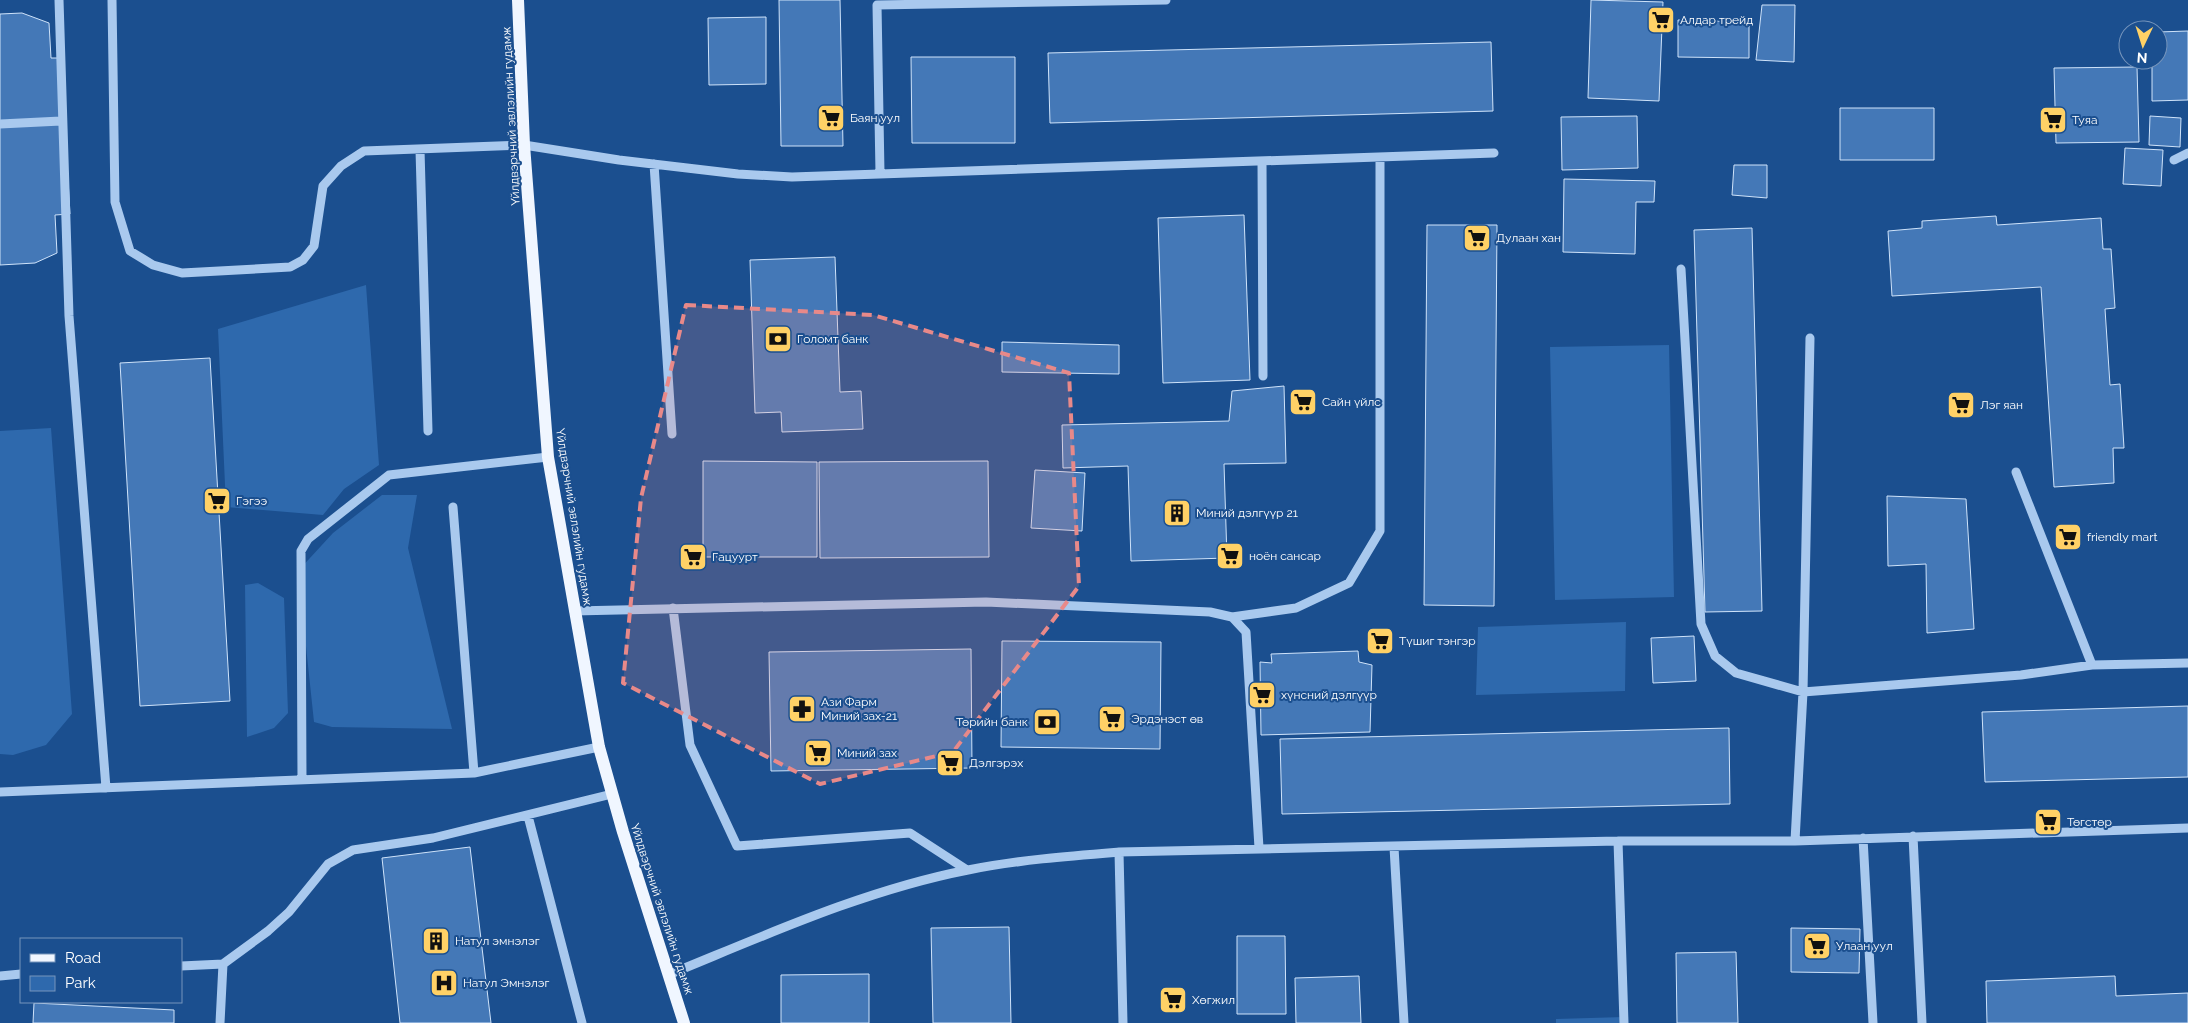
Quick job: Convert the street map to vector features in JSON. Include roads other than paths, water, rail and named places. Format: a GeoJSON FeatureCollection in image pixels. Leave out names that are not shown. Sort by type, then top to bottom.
{"type":"FeatureCollection","features":[{"type":"Feature","properties":{"kind":"main road","name":"Үйлдвэрчний эвлэлийн гудамж"},"geometry":{"type":"LineString","coordinates":[[518,0],[524,145],[548,457],[599,747],[684,1023]]}},
{"type":"Feature","properties":{"kind":"street"},"geometry":{"type":"LineString","coordinates":[[59,0],[61,121],[69,316],[106,788]]}},
{"type":"Feature","properties":{"kind":"street"},"geometry":{"type":"LineString","coordinates":[[112,0],[116,202],[130,251],[153,265],[182,274],[290,266],[303,260],[314,246],[323,186],[341,166],[364,152],[524,145],[654,164],[738,174],[792,177],[1494,153]]}},
{"type":"Feature","properties":{"kind":"street"},"geometry":{"type":"LineString","coordinates":[[880,173],[876,3],[1166,0]]}},
{"type":"Feature","properties":{"kind":"street"},"geometry":{"type":"LineString","coordinates":[[0,124],[61,121]]}},
{"type":"Feature","properties":{"kind":"street"},"geometry":{"type":"LineString","coordinates":[[420,150],[428,430]]}},
{"type":"Feature","properties":{"kind":"street"},"geometry":{"type":"LineString","coordinates":[[2174,160],[2188,153]]}},
{"type":"Feature","properties":{"kind":"street"},"geometry":{"type":"LineString","coordinates":[[574,611],[986,602],[1210,612],[1232,617],[1296,608],[1349,583],[1380,531],[1380,157]]}},
{"type":"Feature","properties":{"kind":"street"},"geometry":{"type":"LineString","coordinates":[[1262,160],[1263,376]]}},
{"type":"Feature","properties":{"kind":"street"},"geometry":{"type":"LineString","coordinates":[[654,164],[672,434]]}},
{"type":"Feature","properties":{"kind":"street"},"geometry":{"type":"LineString","coordinates":[[1681,270],[1701,624],[1715,656],[1736,672],[1803,692],[2021,675],[2092,665],[2188,663]]}},
{"type":"Feature","properties":{"kind":"street"},"geometry":{"type":"LineString","coordinates":[[1796,841],[1803,692],[1810,338]]}},
{"type":"Feature","properties":{"kind":"street"},"geometry":{"type":"LineString","coordinates":[[302,780],[301,551],[308,539],[389,475],[548,457]]}},
{"type":"Feature","properties":{"kind":"street"},"geometry":{"type":"LineString","coordinates":[[2016,472],[2092,665]]}},
{"type":"Feature","properties":{"kind":"street"},"geometry":{"type":"LineString","coordinates":[[453,507],[474,773]]}},
{"type":"Feature","properties":{"kind":"street"},"geometry":{"type":"LineString","coordinates":[[673,608],[690,745],[737,846],[910,833],[968,870]]}},
{"type":"Feature","properties":{"kind":"street"},"geometry":{"type":"LineString","coordinates":[[1232,617],[1246,632],[1260,848]]}},
{"type":"Feature","properties":{"kind":"street"},"geometry":{"type":"LineString","coordinates":[[0,792],[474,773],[599,747]]}},
{"type":"Feature","properties":{"kind":"street"},"geometry":{"type":"LineString","coordinates":[[182,966],[222,964],[268,931],[289,912],[328,864],[353,850],[432,838],[612,794]]}},
{"type":"Feature","properties":{"kind":"street"},"geometry":{"type":"LineString","coordinates":[[528,816],[582,1023]]}},
{"type":"Feature","properties":{"kind":"street"},"geometry":{"type":"LineString","coordinates":[[670,974],[842,907],[904,886],[968,870],[1041,859],[1119,852],[1260,848],[1394,847],[1618,841],[1796,841],[2188,828]]}},
{"type":"Feature","properties":{"kind":"street"},"geometry":{"type":"LineString","coordinates":[[1913,836],[1922,1023]]}},
{"type":"Feature","properties":{"kind":"street"},"geometry":{"type":"LineString","coordinates":[[1863,838],[1873,1023]]}},
{"type":"Feature","properties":{"kind":"street"},"geometry":{"type":"LineString","coordinates":[[1618,841],[1624,1023]]}},
{"type":"Feature","properties":{"kind":"street"},"geometry":{"type":"LineString","coordinates":[[1394,847],[1404,1023]]}},
{"type":"Feature","properties":{"kind":"street"},"geometry":{"type":"LineString","coordinates":[[1119,852],[1123,1023]]}},
{"type":"Feature","properties":{"kind":"street"},"geometry":{"type":"LineString","coordinates":[[220,1023],[222,964]]}},
{"type":"Feature","properties":{"kind":"street"},"geometry":{"type":"LineString","coordinates":[[0,976],[20,974]]}},
{"type":"Feature","properties":{"kind":"place","name":"Алдар трейд"},"geometry":{"type":"Point","coordinates":[1661,20]}},
{"type":"Feature","properties":{"kind":"place","name":"Баян уул"},"geometry":{"type":"Point","coordinates":[831,118]}},
{"type":"Feature","properties":{"kind":"place","name":"Туяа"},"geometry":{"type":"Point","coordinates":[2053,120]}},
{"type":"Feature","properties":{"kind":"place","name":"Дулаан хан"},"geometry":{"type":"Point","coordinates":[1477,238]}},
{"type":"Feature","properties":{"kind":"place","name":"Голомт банк"},"geometry":{"type":"Point","coordinates":[778,339]}},
{"type":"Feature","properties":{"kind":"place","name":"Сайн үйлс"},"geometry":{"type":"Point","coordinates":[1303,402]}},
{"type":"Feature","properties":{"kind":"place","name":"Лэг яан"},"geometry":{"type":"Point","coordinates":[1961,405]}},
{"type":"Feature","properties":{"kind":"place","name":"Гэгээ"},"geometry":{"type":"Point","coordinates":[217,501]}},
{"type":"Feature","properties":{"kind":"place","name":"Миний дэлгүүр 21"},"geometry":{"type":"Point","coordinates":[1177,513]}},
{"type":"Feature","properties":{"kind":"place","name":"friendly mart"},"geometry":{"type":"Point","coordinates":[2068,537]}},
{"type":"Feature","properties":{"kind":"place","name":"ноён сансар"},"geometry":{"type":"Point","coordinates":[1230,556]}},
{"type":"Feature","properties":{"kind":"place","name":"Гацуурт"},"geometry":{"type":"Point","coordinates":[693,557]}},
{"type":"Feature","properties":{"kind":"place","name":"Түшиг тэнгэр"},"geometry":{"type":"Point","coordinates":[1380,641]}},
{"type":"Feature","properties":{"kind":"place","name":"хүнсний дэлгүүр"},"geometry":{"type":"Point","coordinates":[1262,695]}},
{"type":"Feature","properties":{"kind":"place","name":"Ази Фарм Миний зах-21"},"geometry":{"type":"Point","coordinates":[802,709]}},
{"type":"Feature","properties":{"kind":"place","name":"Эрдэнэст өв"},"geometry":{"type":"Point","coordinates":[1112,719]}},
{"type":"Feature","properties":{"kind":"place","name":"Төрийн банк"},"geometry":{"type":"Point","coordinates":[1047,722]}},
{"type":"Feature","properties":{"kind":"place","name":"Миний зах"},"geometry":{"type":"Point","coordinates":[818,753]}},
{"type":"Feature","properties":{"kind":"place","name":"Дэлгэрэх"},"geometry":{"type":"Point","coordinates":[950,763]}},
{"type":"Feature","properties":{"kind":"place","name":"Төгстөр"},"geometry":{"type":"Point","coordinates":[2048,822]}},
{"type":"Feature","properties":{"kind":"place","name":"Натул эмнэлэг"},"geometry":{"type":"Point","coordinates":[436,941]}},
{"type":"Feature","properties":{"kind":"place","name":"Улаан уул"},"geometry":{"type":"Point","coordinates":[1817,946]}},
{"type":"Feature","properties":{"kind":"place","name":"Натул Эмнэлэг"},"geometry":{"type":"Point","coordinates":[444,983]}},
{"type":"Feature","properties":{"kind":"place","name":"Хөгжил"},"geometry":{"type":"Point","coordinates":[1173,1000]}}]}
